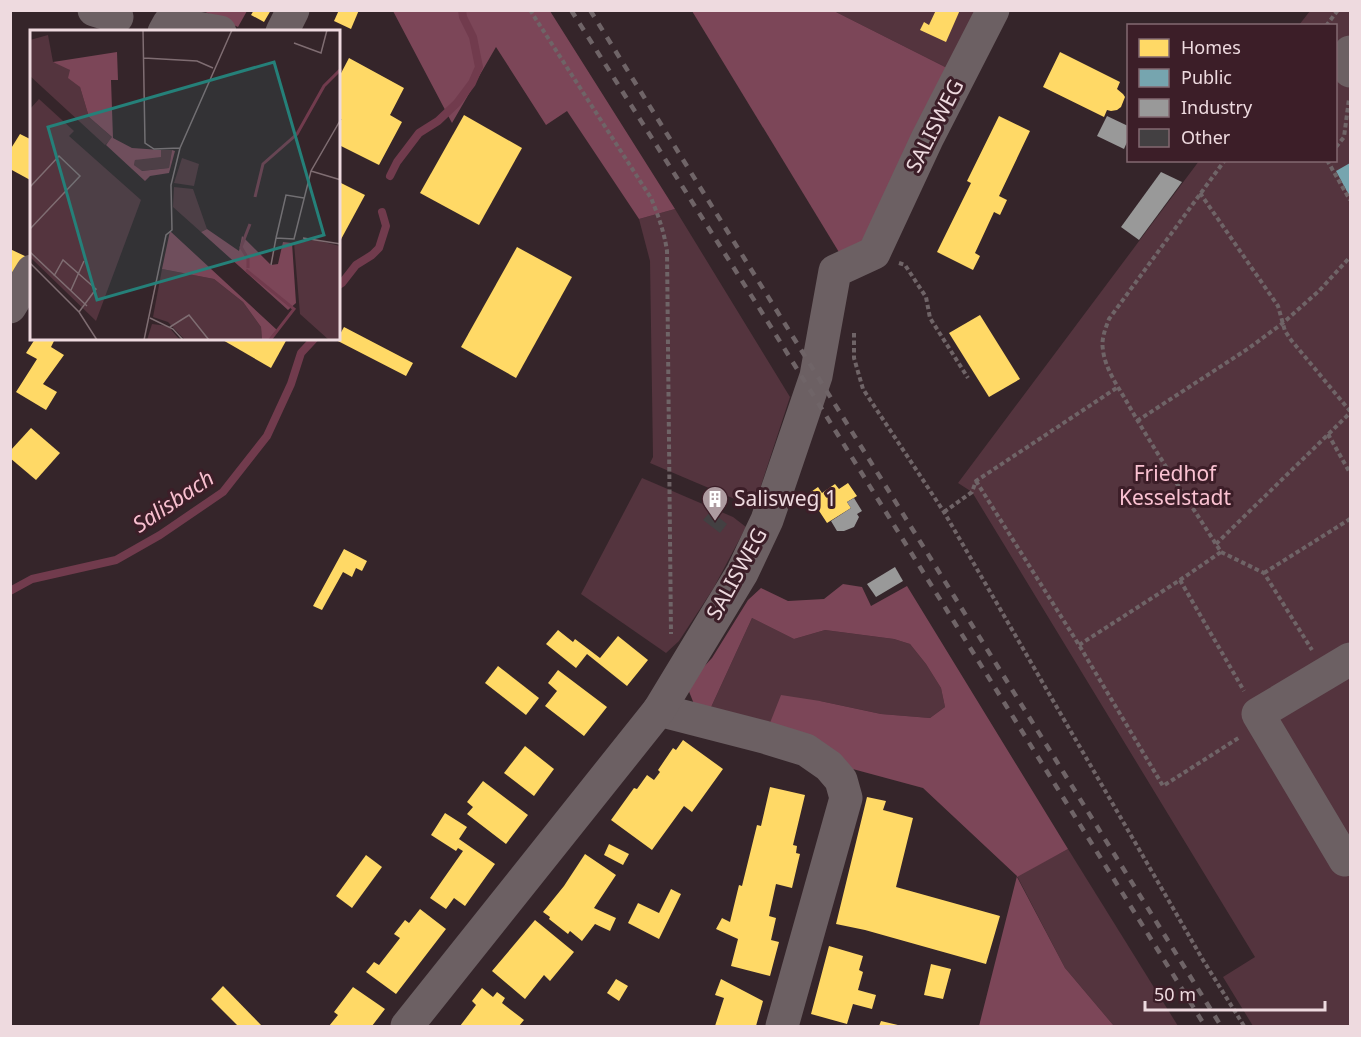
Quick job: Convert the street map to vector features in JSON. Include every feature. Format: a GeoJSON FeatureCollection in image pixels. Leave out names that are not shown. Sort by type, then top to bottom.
{"type":"FeatureCollection","features":[{"type":"Feature","properties":{"kind":"street"},"geometry":{"type":"LineString","coordinates":[[283,30],[293,10]]}},
{"type":"Feature","properties":{"kind":"street","name":"SALISWEG"},"geometry":{"type":"LineString","coordinates":[[407,1026],[659,710],[742,573],[766,520],[816,376],[835,271],[874,253],[927,139],[993,10]]}},
{"type":"Feature","properties":{"kind":"street"},"geometry":{"type":"LineString","coordinates":[[166,27],[198,30]]}},
{"type":"Feature","properties":{"kind":"street"},"geometry":{"type":"LineString","coordinates":[[1350,52],[1347,64],[1350,71]]}},
{"type":"Feature","properties":{"kind":"street"},"geometry":{"type":"LineString","coordinates":[[10,307],[30,274]]}},
{"type":"Feature","properties":{"kind":"street"},"geometry":{"type":"LineString","coordinates":[[1338,666],[1260,719],[1345,860],[1350,856]]}},
{"type":"Feature","properties":{"kind":"street"},"geometry":{"type":"LineString","coordinates":[[659,710],[806,750],[829,766],[841,780],[846,798],[782,1026]]}},
{"type":"Feature","properties":{"kind":"path"},"geometry":{"type":"LineString","coordinates":[[530,10],[651,198],[664,233],[667,250],[670,632],[678,679]]}},
{"type":"Feature","properties":{"kind":"path"},"geometry":{"type":"LineString","coordinates":[[1328,24],[1338,10]]}},
{"type":"Feature","properties":{"kind":"path"},"geometry":{"type":"LineString","coordinates":[[1337,145],[1344,137],[1350,93]]}},
{"type":"Feature","properties":{"kind":"path"},"geometry":{"type":"LineString","coordinates":[[1223,162],[1109,319],[1103,337],[1103,351],[1107,365],[1137,421],[1221,552],[1264,573],[1338,666]]}},
{"type":"Feature","properties":{"kind":"path"},"geometry":{"type":"LineString","coordinates":[[1328,162],[1350,200]]}},
{"type":"Feature","properties":{"kind":"path"},"geometry":{"type":"LineString","coordinates":[[1200,193],[1278,306],[1285,331],[1291,340],[1350,412],[1216,544]]}},
{"type":"Feature","properties":{"kind":"path"},"geometry":{"type":"LineString","coordinates":[[874,253],[905,265],[926,297],[930,318],[968,378]]}},
{"type":"Feature","properties":{"kind":"path"},"geometry":{"type":"LineString","coordinates":[[1137,421],[1283,324],[1319,291],[1350,257]]}},
{"type":"Feature","properties":{"kind":"path"},"geometry":{"type":"LineString","coordinates":[[855,324],[854,358],[863,389],[944,512],[1197,950],[1244,1026]]}},
{"type":"Feature","properties":{"kind":"path"},"geometry":{"type":"LineString","coordinates":[[944,512],[972,492],[976,481],[1118,387]]}},
{"type":"Feature","properties":{"kind":"path"},"geometry":{"type":"LineString","coordinates":[[1328,434],[1350,474]]}},
{"type":"Feature","properties":{"kind":"path"},"geometry":{"type":"LineString","coordinates":[[976,481],[1079,645],[1163,786],[1260,719],[1180,580]]}},
{"type":"Feature","properties":{"kind":"path"},"geometry":{"type":"LineString","coordinates":[[1264,573],[1350,519]]}},
{"type":"Feature","properties":{"kind":"path"},"geometry":{"type":"LineString","coordinates":[[1079,645],[1221,552]]}},
{"type":"Feature","properties":{"kind":"green space"},"geometry":{"type":"Polygon","coordinates":[[[834,11],[983,11],[953,71],[834,11]]]}},
{"type":"Feature","properties":{"kind":"green space","name":"Friedhof Kesselstadt"},"geometry":{"type":"Polygon","coordinates":[[[1310,11],[1350,11],[1350,1026],[1253,1026],[1223,977],[1255,957],[972,492],[958,483],[1198,162],[1337,162],[1337,24],[1300,24],[1310,11]]]}},
{"type":"Feature","properties":{"kind":"green space"},"geometry":{"type":"Polygon","coordinates":[[[675,209],[790,397],[755,504],[737,500],[650,463],[653,457],[650,261],[639,219],[675,209]]]}},
{"type":"Feature","properties":{"kind":"green space"},"geometry":{"type":"Polygon","coordinates":[[[642,478],[733,517],[746,527],[713,589],[679,641],[666,653],[581,594],[642,478]]]}},
{"type":"Feature","properties":{"kind":"green space"},"geometry":{"type":"Polygon","coordinates":[[[752,618],[794,639],[825,630],[894,639],[910,644],[941,688],[945,707],[930,718],[881,714],[820,701],[766,733],[707,716],[752,618]]]}},
{"type":"Feature","properties":{"kind":"green space"},"geometry":{"type":"Polygon","coordinates":[[[1068,849],[1178,1026],[1114,1026],[1065,968],[1017,876],[1068,849]]]}},
{"type":"Feature","properties":{"kind":"shaded area"},"geometry":{"type":"Polygon","coordinates":[[[203,11],[247,11],[238,27],[203,11]]]}},
{"type":"Feature","properties":{"kind":"shaded area"},"geometry":{"type":"Polygon","coordinates":[[[393,11],[550,11],[675,209],[639,219],[567,111],[546,125],[496,47],[452,123],[393,11]]]}},
{"type":"Feature","properties":{"kind":"shaded area"},"geometry":{"type":"Polygon","coordinates":[[[692,11],[834,11],[953,71],[848,267],[692,11]]]}},
{"type":"Feature","properties":{"kind":"shaded area"},"geometry":{"type":"Polygon","coordinates":[[[843,584],[862,587],[871,606],[907,586],[1068,849],[1017,877],[1065,968],[1114,1026],[979,1026],[1017,876],[923,788],[849,768],[766,733],[781,695],[881,714],[930,718],[945,707],[941,688],[910,644],[894,639],[825,630],[794,639],[752,618],[707,716],[694,704],[688,689],[697,674],[712,658],[748,600],[761,588],[788,601],[824,599],[843,584]]]}},
{"type":"Feature","properties":{"kind":"building: Homes"},"geometry":{"type":"Polygon","coordinates":[[[254,10],[271,10],[264,22],[251,15],[254,10]]]}},
{"type":"Feature","properties":{"kind":"building: Homes"},"geometry":{"type":"Polygon","coordinates":[[[339,10],[359,10],[351,29],[334,21],[339,10]]]}},
{"type":"Feature","properties":{"kind":"building: Homes"},"geometry":{"type":"Polygon","coordinates":[[[936,10],[960,10],[946,42],[920,30],[924,22],[929,25],[936,10]]]}},
{"type":"Feature","properties":{"kind":"building: Homes"},"geometry":{"type":"Polygon","coordinates":[[[1060,52],[1120,82],[1117,89],[1125,97],[1121,107],[1117,110],[1107,110],[1104,117],[1043,87],[1060,52]]]}},
{"type":"Feature","properties":{"kind":"building: Homes"},"geometry":{"type":"Polygon","coordinates":[[[349,58],[404,88],[390,115],[402,122],[379,165],[340,146],[340,75],[349,58]]]}},
{"type":"Feature","properties":{"kind":"building: Homes"},"geometry":{"type":"Polygon","coordinates":[[[464,115],[522,148],[479,225],[420,193],[464,115]]]}},
{"type":"Feature","properties":{"kind":"building: Homes"},"geometry":{"type":"Polygon","coordinates":[[[999,116],[1030,131],[999,196],[1007,200],[1000,215],[994,212],[975,253],[980,256],[973,270],[937,252],[971,183],[967,181],[999,116]]]}},
{"type":"Feature","properties":{"kind":"building: Homes"},"geometry":{"type":"Polygon","coordinates":[[[20,134],[30,139],[30,180],[10,169],[10,150],[20,134]]]}},
{"type":"Feature","properties":{"kind":"building: Homes"},"geometry":{"type":"Polygon","coordinates":[[[340,182],[365,195],[340,241],[340,182]]]}},
{"type":"Feature","properties":{"kind":"building: Homes"},"geometry":{"type":"Polygon","coordinates":[[[517,247],[572,277],[516,378],[461,347],[517,247]]]}},
{"type":"Feature","properties":{"kind":"building: Homes"},"geometry":{"type":"Polygon","coordinates":[[[10,249],[27,257],[10,279],[10,249]]]}},
{"type":"Feature","properties":{"kind":"building: Homes"},"geometry":{"type":"Polygon","coordinates":[[[980,315],[1020,379],[989,397],[949,333],[980,315]]]}},
{"type":"Feature","properties":{"kind":"building: Homes"},"geometry":{"type":"Polygon","coordinates":[[[344,327],[413,363],[406,376],[336,340],[340,340],[344,327]]]}},
{"type":"Feature","properties":{"kind":"building: Homes"},"geometry":{"type":"Polygon","coordinates":[[[34,340],[54,340],[51,347],[64,355],[43,384],[57,392],[46,410],[16,392],[37,359],[26,353],[34,340]]]}},
{"type":"Feature","properties":{"kind":"building: Homes"},"geometry":{"type":"Polygon","coordinates":[[[223,340],[286,340],[271,368],[223,340]]]}},
{"type":"Feature","properties":{"kind":"building: Homes"},"geometry":{"type":"Polygon","coordinates":[[[31,428],[60,453],[36,480],[10,458],[10,451],[31,428]]]}},
{"type":"Feature","properties":{"kind":"building: Homes"},"geometry":{"type":"Polygon","coordinates":[[[848,483],[857,496],[847,502],[851,508],[827,523],[808,494],[818,487],[822,493],[835,484],[839,489],[848,483]]]}},
{"type":"Feature","properties":{"kind":"building: Homes"},"geometry":{"type":"Polygon","coordinates":[[[344,549],[367,561],[362,571],[356,568],[352,577],[343,572],[322,610],[313,606],[344,549]]]}},
{"type":"Feature","properties":{"kind":"building: Homes"},"geometry":{"type":"Polygon","coordinates":[[[558,630],[573,642],[575,639],[600,658],[618,636],[648,660],[627,686],[587,654],[576,668],[546,644],[558,630]]]}},
{"type":"Feature","properties":{"kind":"building: Homes"},"geometry":{"type":"Polygon","coordinates":[[[498,666],[539,698],[526,715],[485,683],[498,666]]]}},
{"type":"Feature","properties":{"kind":"building: Homes"},"geometry":{"type":"Polygon","coordinates":[[[558,670],[607,707],[584,736],[545,706],[557,691],[548,683],[558,670]]]}},
{"type":"Feature","properties":{"kind":"building: Homes"},"geometry":{"type":"Polygon","coordinates":[[[683,740],[723,769],[692,812],[684,806],[652,850],[611,820],[634,788],[637,789],[647,775],[654,780],[673,748],[676,750],[683,740]]]}},
{"type":"Feature","properties":{"kind":"building: Homes"},"geometry":{"type":"Polygon","coordinates":[[[525,746],[554,769],[534,796],[504,773],[525,746]]]}},
{"type":"Feature","properties":{"kind":"building: Homes"},"geometry":{"type":"Polygon","coordinates":[[[483,781],[528,815],[506,844],[467,814],[473,807],[467,802],[483,781]]]}},
{"type":"Feature","properties":{"kind":"building: Homes"},"geometry":{"type":"Polygon","coordinates":[[[770,787],[805,795],[793,845],[797,846],[796,853],[800,854],[792,888],[776,884],[769,916],[776,918],[771,940],[779,942],[770,976],[731,966],[738,939],[716,929],[722,918],[730,922],[739,885],[742,886],[757,825],[761,826],[770,787]]]}},
{"type":"Feature","properties":{"kind":"building: Homes"},"geometry":{"type":"Polygon","coordinates":[[[867,797],[886,801],[883,810],[913,818],[896,887],[1000,916],[986,964],[836,924],[867,797]]]}},
{"type":"Feature","properties":{"kind":"building: Homes"},"geometry":{"type":"Polygon","coordinates":[[[445,813],[467,827],[459,839],[495,864],[465,906],[454,898],[446,909],[430,898],[463,851],[458,848],[456,851],[431,835],[445,813]]]}},
{"type":"Feature","properties":{"kind":"building: Homes"},"geometry":{"type":"Polygon","coordinates":[[[609,844],[629,854],[623,865],[604,855],[609,844]]]}},
{"type":"Feature","properties":{"kind":"building: Homes"},"geometry":{"type":"Polygon","coordinates":[[[585,854],[616,875],[594,908],[616,918],[610,931],[595,924],[582,941],[570,931],[568,934],[543,912],[585,854]]]}},
{"type":"Feature","properties":{"kind":"building: Homes"},"geometry":{"type":"Polygon","coordinates":[[[366,855],[382,867],[352,908],[336,896],[366,855]]]}},
{"type":"Feature","properties":{"kind":"building: Homes"},"geometry":{"type":"Polygon","coordinates":[[[671,889],[681,894],[659,939],[628,923],[638,903],[659,913],[671,889]]]}},
{"type":"Feature","properties":{"kind":"building: Homes"},"geometry":{"type":"Polygon","coordinates":[[[420,909],[446,929],[396,994],[366,972],[374,962],[379,965],[400,938],[394,934],[405,920],[409,923],[420,909]]]}},
{"type":"Feature","properties":{"kind":"building: Homes"},"geometry":{"type":"Polygon","coordinates":[[[535,920],[574,952],[550,981],[544,975],[525,999],[492,971],[535,920]]]}},
{"type":"Feature","properties":{"kind":"building: Homes"},"geometry":{"type":"Polygon","coordinates":[[[829,946],[863,956],[859,970],[863,972],[858,990],[876,995],[872,1009],[853,1004],[847,1024],[811,1014],[829,946]]]}},
{"type":"Feature","properties":{"kind":"building: Homes"},"geometry":{"type":"Polygon","coordinates":[[[931,964],[951,969],[943,999],[924,995],[931,964]]]}},
{"type":"Feature","properties":{"kind":"building: Homes"},"geometry":{"type":"Polygon","coordinates":[[[616,979],[628,986],[619,1001],[607,993],[616,979]]]}},
{"type":"Feature","properties":{"kind":"building: Homes"},"geometry":{"type":"Polygon","coordinates":[[[721,979],[763,1001],[756,1026],[715,1026],[724,998],[715,995],[721,979]]]}},
{"type":"Feature","properties":{"kind":"building: Homes"},"geometry":{"type":"Polygon","coordinates":[[[223,986],[262,1026],[238,1026],[211,999],[223,986]]]}},
{"type":"Feature","properties":{"kind":"building: Homes"},"geometry":{"type":"Polygon","coordinates":[[[353,987],[385,1009],[372,1026],[329,1026],[338,1015],[334,1012],[353,987]]]}},
{"type":"Feature","properties":{"kind":"building: Homes"},"geometry":{"type":"Polygon","coordinates":[[[482,988],[493,997],[497,992],[505,998],[502,1003],[524,1020],[519,1026],[460,1026],[476,1005],[472,1001],[482,988]]]}},
{"type":"Feature","properties":{"kind":"building: Homes"},"geometry":{"type":"Polygon","coordinates":[[[881,1021],[902,1026],[879,1026],[881,1021]]]}},
{"type":"Feature","properties":{"kind":"building: Public"},"geometry":{"type":"Polygon","coordinates":[[[1350,163],[1350,197],[1336,171],[1350,163]]]}},
{"type":"Feature","properties":{"kind":"building: Industry"},"geometry":{"type":"Polygon","coordinates":[[[1107,116],[1127,126],[1127,142],[1124,149],[1097,136],[1107,116]]]}},
{"type":"Feature","properties":{"kind":"building: Industry"},"geometry":{"type":"Polygon","coordinates":[[[1161,172],[1182,182],[1139,240],[1121,227],[1161,172]]]}},
{"type":"Feature","properties":{"kind":"building: Industry"},"geometry":{"type":"Polygon","coordinates":[[[854,498],[862,511],[857,514],[859,517],[854,527],[837,531],[831,521],[851,508],[847,502],[854,498]]]}},
{"type":"Feature","properties":{"kind":"building: Industry"},"geometry":{"type":"Polygon","coordinates":[[[895,567],[903,581],[876,597],[867,584],[895,567]]]}},
{"type":"Feature","properties":{"kind":"building: Other","name":"Salisweg 1"},"geometry":{"type":"Polygon","coordinates":[[[711,511],[727,524],[720,533],[703,520],[711,511]]]}},
{"type":"Feature","properties":{"kind":"waterway","name":"Salisbach"},"geometry":{"type":"LineString","coordinates":[[390,176],[397,162],[419,133],[438,121],[457,103],[472,83],[479,67],[473,37],[462,10]]}},
{"type":"Feature","properties":{"kind":"waterway","name":"Salisbach"},"geometry":{"type":"LineString","coordinates":[[340,284],[356,265],[379,248],[386,226],[382,212]]}},
{"type":"Feature","properties":{"kind":"waterway","name":"Salisbach"},"geometry":{"type":"LineString","coordinates":[[10,591],[32,579],[116,560],[160,535],[223,492],[267,436],[291,384],[301,353],[313,340]]}},
{"type":"Feature","properties":{"kind":"railway"},"geometry":{"type":"LineString","coordinates":[[571,10],[761,311],[1205,1026]]}},
{"type":"Feature","properties":{"kind":"railway"},"geometry":{"type":"LineString","coordinates":[[590,10],[1221,1026]]}},
{"type":"Feature","properties":{"kind":"place","name":"Salisweg 1"},"geometry":{"type":"Point","coordinates":[715,522]}}]}
